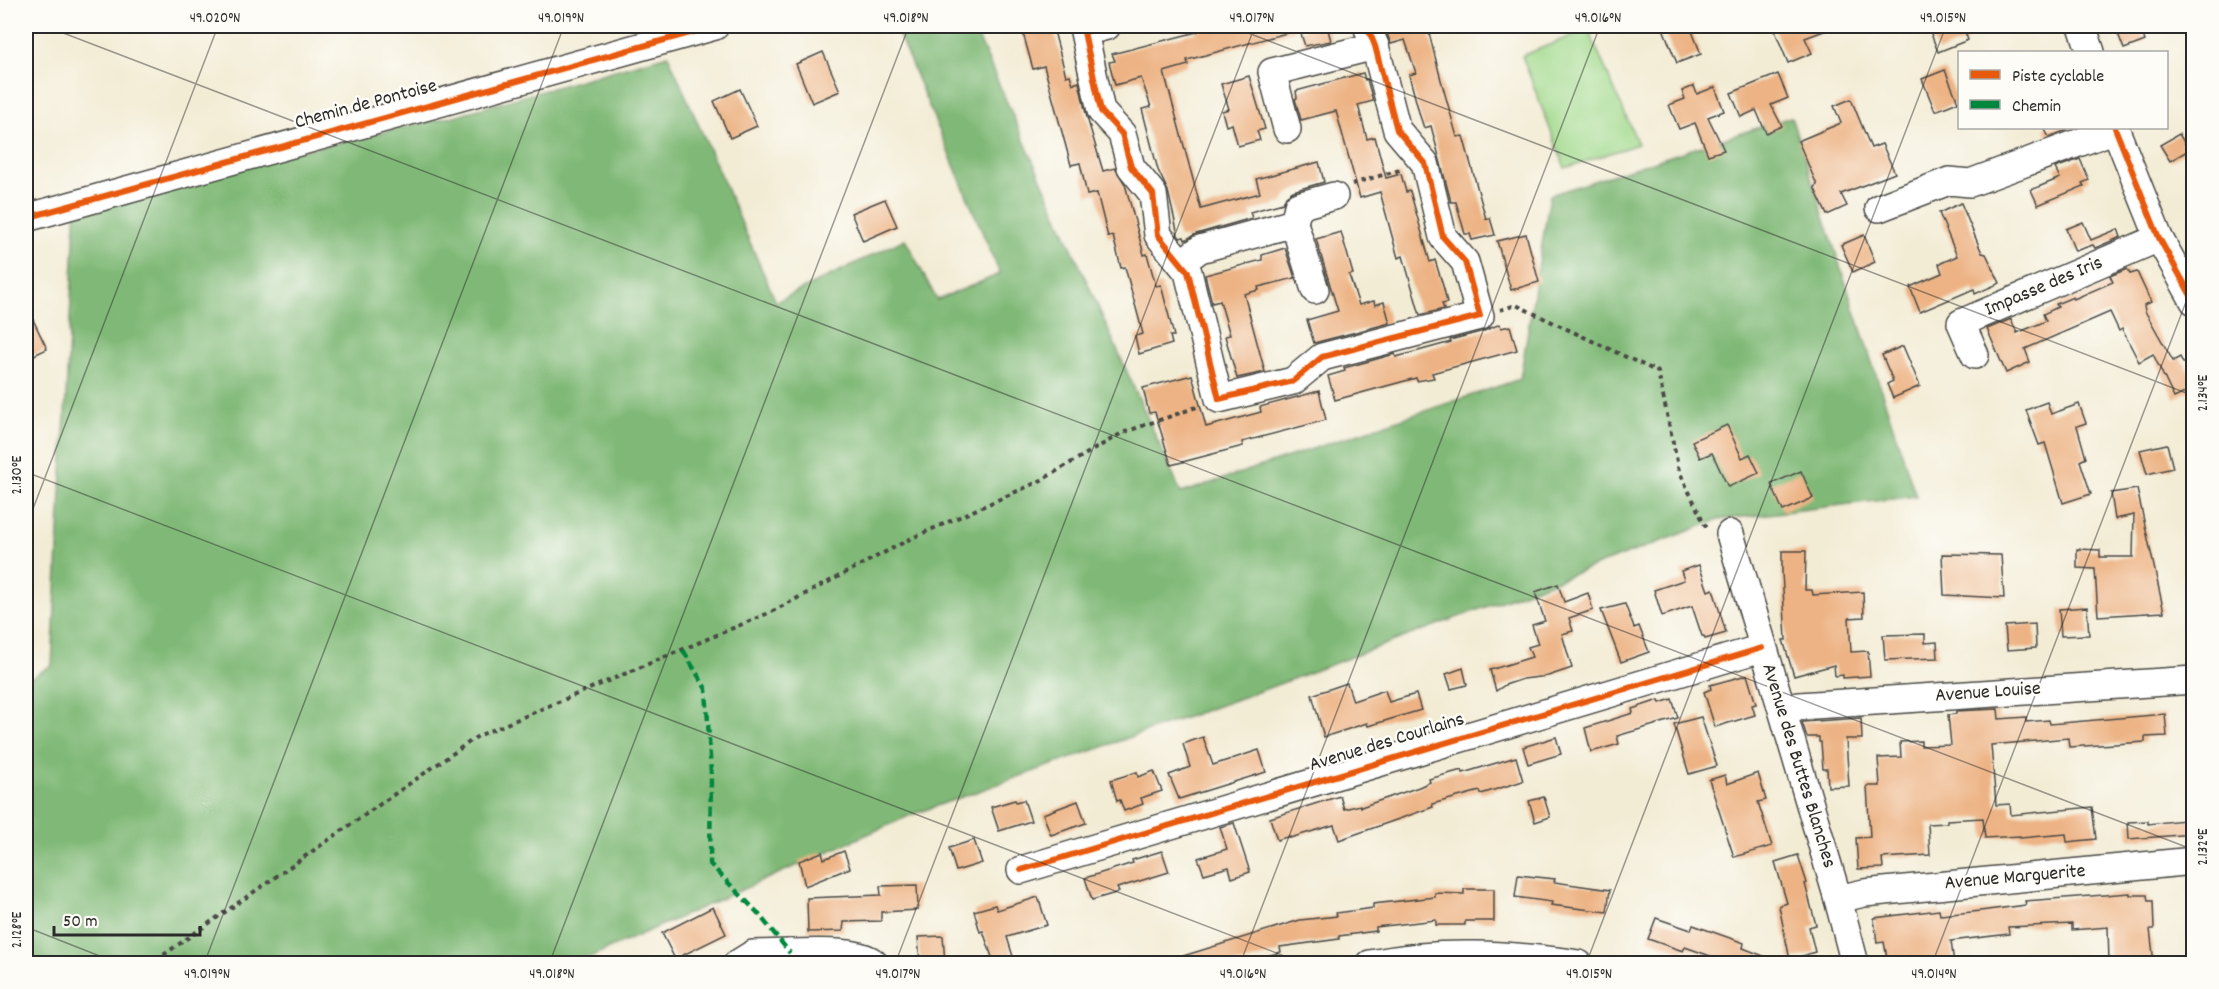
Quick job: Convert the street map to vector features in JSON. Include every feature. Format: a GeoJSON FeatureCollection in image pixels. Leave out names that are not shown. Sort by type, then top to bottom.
{"type":"FeatureCollection","features":[{"type":"Feature","properties":{"kind":"street","name":"Chemin de Pontoise"},"geometry":{"type":"LineString","coordinates":[[26,218],[715,26]]}},
{"type":"Feature","properties":{"kind":"street"},"geometry":{"type":"LineString","coordinates":[[1107,26],[1084,32],[1101,111],[1122,134],[1131,167],[1153,194],[1158,236],[1188,272],[1219,399],[1293,381],[1322,357],[1480,316],[1465,262],[1443,237],[1425,163],[1397,130],[1371,36],[1272,72],[1287,129]]}},
{"type":"Feature","properties":{"kind":"street"},"geometry":{"type":"LineString","coordinates":[[2082,26],[2091,51]]}},
{"type":"Feature","properties":{"kind":"street"},"geometry":{"type":"LineString","coordinates":[[1879,208],[1949,181],[1970,183],[2113,129]]}},
{"type":"Feature","properties":{"kind":"street"},"geometry":{"type":"LineString","coordinates":[[2116,129],[2159,238],[2193,301]]}},
{"type":"Feature","properties":{"kind":"street"},"geometry":{"type":"LineString","coordinates":[[1315,290],[1294,223],[1299,206],[1334,196]]}},
{"type":"Feature","properties":{"kind":"street"},"geometry":{"type":"LineString","coordinates":[[1181,263],[1200,249],[1294,223]]}},
{"type":"Feature","properties":{"kind":"street","name":"Impasse des Iris"},"geometry":{"type":"LineString","coordinates":[[1975,355],[1961,323],[2159,238]]}},
{"type":"Feature","properties":{"kind":"street","name":"Avenue des Buttes Blanches"},"geometry":{"type":"LineString","coordinates":[[1730,534],[1855,963]]}},
{"type":"Feature","properties":{"kind":"street","name":"Avenue des Courlains"},"geometry":{"type":"LineString","coordinates":[[1022,870],[1762,648]]}},
{"type":"Feature","properties":{"kind":"street","name":"Avenue Louise"},"geometry":{"type":"LineString","coordinates":[[1783,711],[1799,706],[2193,680]]}},
{"type":"Feature","properties":{"kind":"street","name":"Avenue Marguerite"},"geometry":{"type":"LineString","coordinates":[[1838,899],[1864,892],[2193,861]]}},
{"type":"Feature","properties":{"kind":"street"},"geometry":{"type":"LineString","coordinates":[[1370,963],[1463,953],[1579,963]]}},
{"type":"Feature","properties":{"kind":"street"},"geometry":{"type":"LineString","coordinates":[[737,963],[753,954],[795,958],[855,954],[875,963]]}},
{"type":"Feature","properties":{"kind":"path"},"geometry":{"type":"LineString","coordinates":[[1334,196],[1335,189],[1425,163]]}},
{"type":"Feature","properties":{"kind":"path"},"geometry":{"type":"LineString","coordinates":[[1480,316],[1516,305],[1658,372],[1679,471],[1705,525],[1730,534]]}},
{"type":"Feature","properties":{"kind":"path"},"geometry":{"type":"LineString","coordinates":[[148,963],[159,958],[478,736],[771,612],[912,538],[1038,482],[1122,433],[1219,399]]}},
{"type":"Feature","properties":{"kind":"green space"},"geometry":{"type":"Polygon","coordinates":[[[895,26],[973,26],[1181,493],[1520,379],[1550,195],[1791,117],[1916,496],[1718,520],[1263,690],[911,815],[590,957],[542,963],[26,963],[26,681],[52,665],[76,202],[454,116],[668,55],[776,302],[905,239],[937,300],[1000,274],[895,26]]]}},
{"type":"Feature","properties":{"kind":"green space"},"geometry":{"type":"Polygon","coordinates":[[[1588,29],[1638,144],[1565,168],[1522,56],[1588,29]]]}},
{"type":"Feature","properties":{"kind":"building"},"geometry":{"type":"Polygon","coordinates":[[[1021,26],[1042,26],[1044,33],[1054,31],[1066,76],[1070,75],[1073,84],[1079,82],[1103,171],[1115,168],[1125,184],[1144,255],[1147,254],[1156,286],[1161,285],[1174,336],[1170,336],[1172,344],[1139,354],[1135,336],[1143,334],[1125,267],[1121,268],[1113,236],[1108,237],[1097,193],[1087,195],[1080,163],[1071,165],[1044,66],[1033,69],[1021,26]]]}},
{"type":"Feature","properties":{"kind":"building"},"geometry":{"type":"Polygon","coordinates":[[[1195,26],[1294,26],[1294,31],[1187,60],[1188,65],[1164,72],[1201,209],[1260,193],[1256,179],[1319,162],[1324,182],[1293,191],[1286,196],[1283,203],[1250,212],[1252,218],[1196,234],[1185,240],[1184,237],[1180,238],[1178,235],[1168,191],[1158,170],[1142,109],[1151,107],[1141,78],[1115,85],[1109,62],[1115,61],[1112,54],[1197,32],[1195,26]]]}},
{"type":"Feature","properties":{"kind":"building"},"geometry":{"type":"Polygon","coordinates":[[[1305,26],[1327,26],[1331,41],[1305,46],[1300,31],[1306,29],[1305,26]]]}},
{"type":"Feature","properties":{"kind":"building"},"geometry":{"type":"Polygon","coordinates":[[[1384,26],[1438,26],[1439,30],[1429,33],[1441,80],[1457,137],[1463,136],[1486,219],[1490,218],[1495,235],[1472,240],[1470,234],[1465,234],[1456,202],[1451,202],[1431,126],[1424,128],[1420,116],[1409,75],[1416,73],[1405,40],[1391,44],[1384,26]]]}},
{"type":"Feature","properties":{"kind":"building"},"geometry":{"type":"Polygon","coordinates":[[[1662,26],[1690,26],[1701,54],[1677,63],[1662,26]]]}},
{"type":"Feature","properties":{"kind":"building"},"geometry":{"type":"Polygon","coordinates":[[[1773,26],[1835,27],[1805,38],[1812,53],[1788,63],[1773,26]]]}},
{"type":"Feature","properties":{"kind":"building"},"geometry":{"type":"Polygon","coordinates":[[[1928,26],[1963,26],[1968,40],[1938,52],[1928,26]]]}},
{"type":"Feature","properties":{"kind":"building"},"geometry":{"type":"Polygon","coordinates":[[[2115,26],[2140,26],[2145,41],[2124,49],[2115,26]]]}},
{"type":"Feature","properties":{"kind":"building"},"geometry":{"type":"Polygon","coordinates":[[[823,52],[840,91],[812,103],[796,64],[823,52]]]}},
{"type":"Feature","properties":{"kind":"building"},"geometry":{"type":"Polygon","coordinates":[[[1945,70],[1958,102],[1935,111],[1922,79],[1945,70]]]}},
{"type":"Feature","properties":{"kind":"building"},"geometry":{"type":"Polygon","coordinates":[[[1363,73],[1373,101],[1358,105],[1367,139],[1375,137],[1386,178],[1401,174],[1406,192],[1410,191],[1430,262],[1435,260],[1444,289],[1447,303],[1442,304],[1444,309],[1420,315],[1403,256],[1398,258],[1380,192],[1360,198],[1336,111],[1301,120],[1295,99],[1297,98],[1296,91],[1363,73]]]}},
{"type":"Feature","properties":{"kind":"building"},"geometry":{"type":"Polygon","coordinates":[[[1778,74],[1788,98],[1771,105],[1782,126],[1766,133],[1756,110],[1741,117],[1731,93],[1778,74]]]}},
{"type":"Feature","properties":{"kind":"building"},"geometry":{"type":"Polygon","coordinates":[[[1249,76],[1265,129],[1257,131],[1260,140],[1238,146],[1232,124],[1226,126],[1222,111],[1229,109],[1221,84],[1249,76]]]}},
{"type":"Feature","properties":{"kind":"building"},"geometry":{"type":"Polygon","coordinates":[[[1694,86],[1697,94],[1715,87],[1724,111],[1708,117],[1724,150],[1708,155],[1695,123],[1679,129],[1669,105],[1685,99],[1682,91],[1694,86]]]}},
{"type":"Feature","properties":{"kind":"building"},"geometry":{"type":"Polygon","coordinates":[[[740,89],[757,126],[730,138],[714,101],[740,89]]]}},
{"type":"Feature","properties":{"kind":"building"},"geometry":{"type":"Polygon","coordinates":[[[1851,99],[1871,148],[1882,144],[1895,173],[1841,194],[1847,206],[1827,215],[1814,187],[1817,185],[1798,141],[1841,123],[1834,106],[1851,99]]]}},
{"type":"Feature","properties":{"kind":"building"},"geometry":{"type":"Polygon","coordinates":[[[2045,129],[2067,130],[2049,137],[2045,129]]]}},
{"type":"Feature","properties":{"kind":"building"},"geometry":{"type":"Polygon","coordinates":[[[2179,134],[2189,150],[2170,161],[2160,145],[2179,134]]]}},
{"type":"Feature","properties":{"kind":"building"},"geometry":{"type":"Polygon","coordinates":[[[2080,159],[2089,180],[2082,183],[2084,186],[2038,205],[2031,190],[2060,178],[2055,168],[2080,159]]]}},
{"type":"Feature","properties":{"kind":"building"},"geometry":{"type":"Polygon","coordinates":[[[885,199],[897,226],[863,241],[851,213],[885,199]]]}},
{"type":"Feature","properties":{"kind":"building"},"geometry":{"type":"Polygon","coordinates":[[[1961,203],[1982,253],[1986,254],[2000,283],[1975,294],[1974,289],[1920,312],[1910,287],[1942,273],[1939,264],[1957,256],[1939,213],[1961,203]]]}},
{"type":"Feature","properties":{"kind":"building"},"geometry":{"type":"Polygon","coordinates":[[[2083,222],[2091,240],[2118,229],[2121,237],[2095,248],[2093,245],[2075,251],[2066,229],[2083,222]]]}},
{"type":"Feature","properties":{"kind":"building"},"geometry":{"type":"Polygon","coordinates":[[[1341,232],[1353,274],[1349,275],[1359,305],[1374,301],[1375,305],[1384,302],[1390,323],[1314,343],[1307,320],[1338,311],[1316,239],[1341,232]]]}},
{"type":"Feature","properties":{"kind":"building"},"geometry":{"type":"Polygon","coordinates":[[[1526,234],[1539,282],[1511,290],[1497,241],[1526,234]]]}},
{"type":"Feature","properties":{"kind":"building"},"geometry":{"type":"Polygon","coordinates":[[[1864,235],[1875,262],[1853,272],[1841,245],[1864,235]]]}},
{"type":"Feature","properties":{"kind":"building"},"geometry":{"type":"Polygon","coordinates":[[[1285,248],[1295,278],[1258,287],[1259,290],[1244,294],[1265,372],[1237,378],[1225,336],[1230,335],[1220,301],[1212,303],[1205,275],[1262,260],[1262,255],[1285,248]]]}},
{"type":"Feature","properties":{"kind":"building"},"geometry":{"type":"Polygon","coordinates":[[[2127,269],[2130,274],[2137,272],[2151,302],[2144,305],[2145,311],[2173,361],[2180,357],[2185,363],[2193,381],[2193,389],[2174,398],[2153,354],[2139,362],[2122,329],[2119,331],[2110,312],[2025,349],[2030,362],[2006,373],[1987,329],[2011,319],[2017,333],[2046,321],[2043,314],[2058,307],[2056,304],[2073,297],[2074,299],[2113,282],[2110,276],[2127,269]]]}},
{"type":"Feature","properties":{"kind":"building"},"geometry":{"type":"Polygon","coordinates":[[[26,305],[47,349],[26,359],[26,305]]]}},
{"type":"Feature","properties":{"kind":"building"},"geometry":{"type":"Polygon","coordinates":[[[1500,324],[1501,328],[1510,326],[1517,350],[1432,373],[1434,378],[1417,381],[1416,378],[1335,400],[1328,376],[1345,371],[1344,368],[1451,342],[1450,340],[1500,324]]]}},
{"type":"Feature","properties":{"kind":"building"},"geometry":{"type":"Polygon","coordinates":[[[1903,346],[1920,386],[1893,398],[1887,384],[1893,381],[1882,355],[1903,346]]]}},
{"type":"Feature","properties":{"kind":"building"},"geometry":{"type":"Polygon","coordinates":[[[1192,375],[1206,427],[1261,412],[1260,407],[1319,391],[1326,420],[1242,442],[1243,446],[1171,465],[1155,412],[1149,413],[1143,388],[1192,375]]]}},
{"type":"Feature","properties":{"kind":"building"},"geometry":{"type":"Polygon","coordinates":[[[2047,402],[2051,414],[2079,404],[2086,423],[2077,426],[2086,458],[2080,461],[2091,494],[2063,503],[2045,443],[2039,445],[2026,410],[2047,402]]]}},
{"type":"Feature","properties":{"kind":"building"},"geometry":{"type":"Polygon","coordinates":[[[1727,425],[1742,458],[1750,454],[1759,473],[1728,487],[1712,453],[1700,458],[1692,441],[1727,425]]]}},
{"type":"Feature","properties":{"kind":"building"},"geometry":{"type":"Polygon","coordinates":[[[2167,444],[2173,468],[2147,474],[2140,450],[2167,444]]]}},
{"type":"Feature","properties":{"kind":"building"},"geometry":{"type":"Polygon","coordinates":[[[1801,471],[1813,498],[1783,511],[1771,484],[1801,471]]]}},
{"type":"Feature","properties":{"kind":"building"},"geometry":{"type":"Polygon","coordinates":[[[2137,489],[2164,612],[2098,616],[2095,569],[2077,568],[2077,549],[2100,550],[2100,557],[2133,557],[2134,515],[2115,519],[2111,493],[2137,489]]]}},
{"type":"Feature","properties":{"kind":"building"},"geometry":{"type":"Polygon","coordinates":[[[1782,551],[1806,551],[1805,590],[1812,590],[1813,595],[1863,592],[1864,617],[1849,618],[1851,652],[1868,651],[1870,676],[1843,678],[1843,675],[1835,676],[1834,665],[1794,676],[1783,640],[1786,640],[1782,551]]]}},
{"type":"Feature","properties":{"kind":"building"},"geometry":{"type":"Polygon","coordinates":[[[1942,554],[2001,555],[2004,598],[1944,595],[1942,554]]]}},
{"type":"Feature","properties":{"kind":"building"},"geometry":{"type":"Polygon","coordinates":[[[1699,565],[1708,591],[1713,589],[1726,633],[1705,639],[1692,606],[1662,616],[1654,590],[1684,580],[1681,571],[1699,565]]]}},
{"type":"Feature","properties":{"kind":"building"},"geometry":{"type":"Polygon","coordinates":[[[1558,584],[1564,602],[1588,593],[1593,610],[1569,618],[1573,631],[1562,634],[1572,668],[1548,676],[1523,679],[1505,685],[1496,691],[1490,670],[1532,657],[1528,647],[1538,644],[1532,625],[1545,621],[1535,592],[1558,584]]]}},
{"type":"Feature","properties":{"kind":"building"},"geometry":{"type":"Polygon","coordinates":[[[1625,604],[1634,628],[1639,626],[1649,652],[1621,662],[1601,610],[1625,604]]]}},
{"type":"Feature","properties":{"kind":"building"},"geometry":{"type":"Polygon","coordinates":[[[2087,607],[2089,635],[2061,636],[2059,609],[2087,607]]]}},
{"type":"Feature","properties":{"kind":"building"},"geometry":{"type":"Polygon","coordinates":[[[2035,624],[2036,648],[2007,650],[2005,626],[2035,624]]]}},
{"type":"Feature","properties":{"kind":"building"},"geometry":{"type":"Polygon","coordinates":[[[1925,634],[1925,643],[1937,642],[1938,658],[1885,660],[1883,635],[1925,634]]]}},
{"type":"Feature","properties":{"kind":"building"},"geometry":{"type":"Polygon","coordinates":[[[1463,668],[1467,685],[1451,689],[1446,674],[1463,668]]]}},
{"type":"Feature","properties":{"kind":"building"},"geometry":{"type":"Polygon","coordinates":[[[1747,675],[1756,704],[1752,705],[1755,715],[1715,727],[1704,692],[1711,689],[1710,685],[1747,675]]]}},
{"type":"Feature","properties":{"kind":"building"},"geometry":{"type":"Polygon","coordinates":[[[1347,683],[1353,701],[1385,690],[1389,702],[1416,694],[1421,710],[1368,726],[1367,723],[1324,737],[1312,695],[1347,683]]]}},
{"type":"Feature","properties":{"kind":"building"},"geometry":{"type":"Polygon","coordinates":[[[1672,699],[1678,718],[1617,736],[1619,744],[1591,752],[1585,728],[1633,713],[1632,709],[1659,700],[1660,703],[1672,699]]]}},
{"type":"Feature","properties":{"kind":"building"},"geometry":{"type":"Polygon","coordinates":[[[1998,709],[1999,719],[2026,717],[2026,722],[2049,720],[2050,724],[2165,714],[2167,736],[2145,737],[2145,742],[2069,747],[2068,738],[1991,745],[1996,805],[2010,804],[2011,815],[2092,807],[2096,839],[2067,842],[2066,834],[1985,838],[1983,818],[1947,820],[1947,823],[1928,824],[1930,855],[1882,858],[1883,868],[1858,869],[1856,838],[1870,837],[1867,786],[1880,786],[1878,758],[1901,757],[1900,742],[1921,741],[1921,746],[1951,745],[1948,715],[1956,714],[1956,711],[1998,709]]]}},
{"type":"Feature","properties":{"kind":"building"},"geometry":{"type":"Polygon","coordinates":[[[1701,717],[1717,766],[1689,774],[1674,724],[1701,717]]]}},
{"type":"Feature","properties":{"kind":"building"},"geometry":{"type":"Polygon","coordinates":[[[1861,718],[1862,739],[1846,739],[1849,786],[1828,787],[1827,769],[1823,769],[1819,737],[1807,737],[1802,722],[1861,718]]]}},
{"type":"Feature","properties":{"kind":"building"},"geometry":{"type":"Polygon","coordinates":[[[1203,737],[1213,765],[1259,750],[1266,772],[1179,799],[1169,775],[1190,767],[1183,744],[1203,737]]]}},
{"type":"Feature","properties":{"kind":"building"},"geometry":{"type":"Polygon","coordinates":[[[1556,737],[1561,754],[1528,764],[1523,747],[1556,737]]]}},
{"type":"Feature","properties":{"kind":"building"},"geometry":{"type":"Polygon","coordinates":[[[1516,757],[1523,781],[1481,794],[1480,791],[1432,804],[1433,807],[1339,840],[1334,825],[1277,840],[1270,818],[1340,796],[1344,809],[1360,805],[1361,807],[1419,787],[1430,782],[1429,779],[1462,770],[1463,773],[1516,757]]]}},
{"type":"Feature","properties":{"kind":"building"},"geometry":{"type":"Polygon","coordinates":[[[1154,771],[1162,791],[1141,798],[1143,804],[1124,811],[1120,800],[1117,801],[1111,780],[1137,772],[1138,777],[1154,771]]]}},
{"type":"Feature","properties":{"kind":"building"},"geometry":{"type":"Polygon","coordinates":[[[1758,773],[1766,800],[1758,802],[1772,846],[1734,857],[1709,780],[1725,775],[1727,784],[1758,773]]]}},
{"type":"Feature","properties":{"kind":"building"},"geometry":{"type":"Polygon","coordinates":[[[1544,797],[1550,817],[1535,822],[1529,801],[1544,797]]]}},
{"type":"Feature","properties":{"kind":"building"},"geometry":{"type":"Polygon","coordinates":[[[1015,800],[1016,802],[1024,800],[1031,821],[999,831],[991,807],[1015,800]]]}},
{"type":"Feature","properties":{"kind":"building"},"geometry":{"type":"Polygon","coordinates":[[[1078,801],[1086,823],[1051,835],[1043,814],[1078,801]]]}},
{"type":"Feature","properties":{"kind":"building"},"geometry":{"type":"Polygon","coordinates":[[[2193,819],[2193,834],[2129,839],[2128,822],[2148,821],[2148,824],[2193,819]]]}},
{"type":"Feature","properties":{"kind":"building"},"geometry":{"type":"Polygon","coordinates":[[[1234,823],[1250,872],[1232,878],[1229,867],[1204,874],[1198,858],[1227,849],[1220,827],[1234,823]]]}},
{"type":"Feature","properties":{"kind":"building"},"geometry":{"type":"Polygon","coordinates":[[[974,840],[982,863],[956,871],[949,848],[974,840]]]}},
{"type":"Feature","properties":{"kind":"building"},"geometry":{"type":"Polygon","coordinates":[[[844,851],[850,868],[805,886],[799,861],[822,852],[824,859],[844,851]]]}},
{"type":"Feature","properties":{"kind":"building"},"geometry":{"type":"Polygon","coordinates":[[[1162,851],[1169,872],[1117,888],[1119,892],[1092,900],[1085,878],[1162,851]]]}},
{"type":"Feature","properties":{"kind":"building"},"geometry":{"type":"Polygon","coordinates":[[[1798,855],[1816,925],[1809,927],[1815,952],[1790,960],[1779,906],[1787,903],[1775,862],[1798,855]]]}},
{"type":"Feature","properties":{"kind":"building"},"geometry":{"type":"Polygon","coordinates":[[[1518,875],[1555,879],[1554,882],[1610,890],[1607,912],[1551,905],[1552,902],[1515,897],[1518,875]]]}},
{"type":"Feature","properties":{"kind":"building"},"geometry":{"type":"Polygon","coordinates":[[[917,885],[918,910],[881,912],[881,921],[844,922],[843,931],[808,932],[807,898],[881,895],[880,886],[917,885]]]}},
{"type":"Feature","properties":{"kind":"building"},"geometry":{"type":"Polygon","coordinates":[[[1464,889],[1494,889],[1494,921],[1465,921],[1465,925],[1436,925],[1436,920],[1376,927],[1376,931],[1339,936],[1339,939],[1280,947],[1281,952],[1241,963],[1171,963],[1170,960],[1300,920],[1337,916],[1336,913],[1373,908],[1373,904],[1435,897],[1435,893],[1464,894],[1464,889]]]}},
{"type":"Feature","properties":{"kind":"building"},"geometry":{"type":"Polygon","coordinates":[[[2130,893],[2130,895],[2147,895],[2148,901],[2153,901],[2154,929],[2150,929],[2154,963],[2109,963],[2108,927],[2072,930],[2072,924],[2008,927],[2009,934],[1951,941],[1954,963],[1888,963],[1884,942],[1877,943],[1874,918],[1939,910],[1940,915],[1972,912],[2026,905],[2025,901],[2130,893]]]}},
{"type":"Feature","properties":{"kind":"building"},"geometry":{"type":"Polygon","coordinates":[[[1038,897],[1047,925],[1007,937],[1015,963],[994,963],[983,931],[980,932],[974,911],[995,905],[997,910],[1038,897]]]}},
{"type":"Feature","properties":{"kind":"building"},"geometry":{"type":"Polygon","coordinates":[[[713,907],[726,934],[675,959],[662,933],[713,907]]]}},
{"type":"Feature","properties":{"kind":"building"},"geometry":{"type":"Polygon","coordinates":[[[1656,918],[1691,930],[1693,925],[1744,943],[1743,948],[1779,963],[1730,963],[1685,947],[1683,951],[1648,939],[1656,918]]]}},
{"type":"Feature","properties":{"kind":"building"},"geometry":{"type":"Polygon","coordinates":[[[943,936],[945,963],[920,963],[918,937],[943,936]]]}},
{"type":"Feature","properties":{"kind":"marked path"},"geometry":{"type":"LineString","coordinates":[[683,650],[706,689],[711,774],[710,864],[757,912],[790,953]]}},
{"type":"Feature","properties":{"kind":"cycle path"},"geometry":{"type":"LineString","coordinates":[[26,218],[715,26]]}},
{"type":"Feature","properties":{"kind":"cycle path"},"geometry":{"type":"LineString","coordinates":[[1107,26],[1084,32],[1101,111],[1122,134],[1131,167],[1153,194],[1158,235],[1188,272],[1219,399],[1293,381],[1322,357],[1480,316],[1465,262],[1443,237],[1425,163],[1397,130],[1375,46],[1367,26]]}},
{"type":"Feature","properties":{"kind":"cycle path"},"geometry":{"type":"LineString","coordinates":[[2115,129],[2159,238],[2194,301]]}},
{"type":"Feature","properties":{"kind":"cycle path"},"geometry":{"type":"LineString","coordinates":[[1021,870],[1762,648]]}}]}
